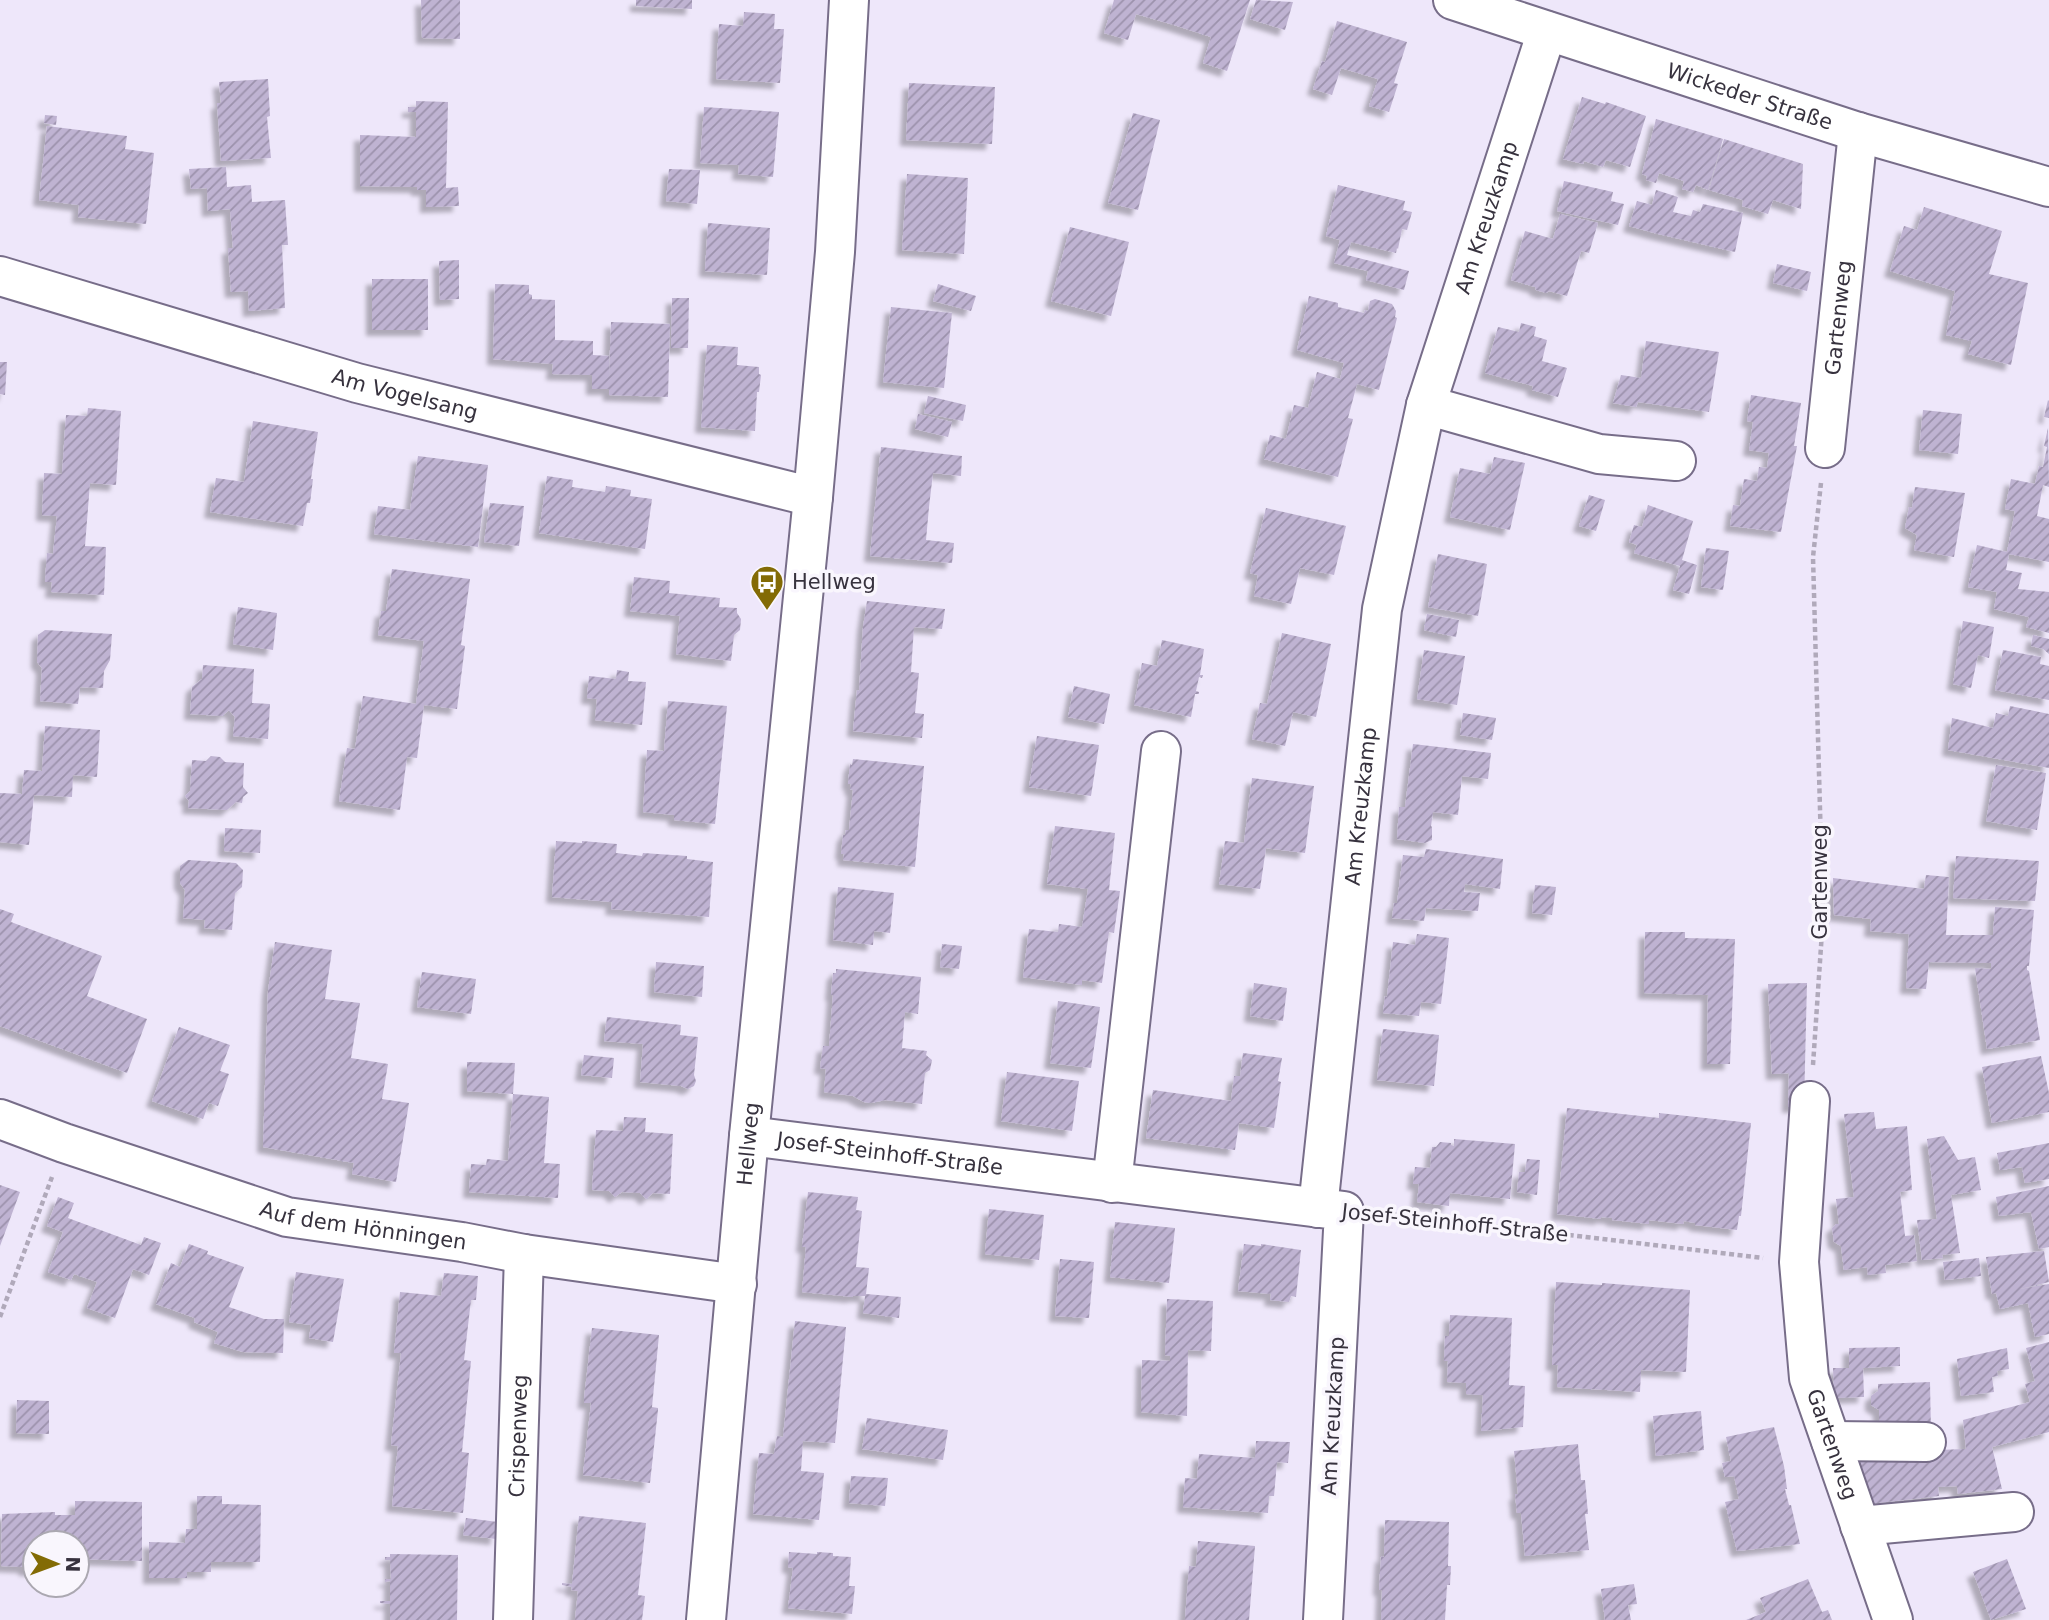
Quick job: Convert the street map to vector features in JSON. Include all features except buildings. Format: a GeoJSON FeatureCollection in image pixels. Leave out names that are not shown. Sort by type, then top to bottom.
{"type":"FeatureCollection","features":[{"type":"Feature","properties":{"kind":"street","name":"Hellweg"},"geometry":{"type":"LineString","coordinates":[[706,1620],[835,252],[849,0]]}},
{"type":"Feature","properties":{"kind":"street","name":"Wickeder Straße"},"geometry":{"type":"LineString","coordinates":[[1453,0],[1858,132],[2049,187]]}},
{"type":"Feature","properties":{"kind":"street","name":"Am Kreuzkamp"},"geometry":{"type":"LineString","coordinates":[[1322,1620],[1331,1210],[1382,609],[1426,405],[1547,31]]}},
{"type":"Feature","properties":{"kind":"street","name":"Gartenweg"},"geometry":{"type":"LineString","coordinates":[[1825,448],[1858,132]]}},
{"type":"Feature","properties":{"kind":"street","name":"Am Vogelsang"},"geometry":{"type":"LineString","coordinates":[[0,276],[357,383],[813,497]]}},
{"type":"Feature","properties":{"kind":"street"},"geometry":{"type":"LineString","coordinates":[[1426,405],[1599,454],[1676,461]]}},
{"type":"Feature","properties":{"kind":"street"},"geometry":{"type":"LineString","coordinates":[[1112,1183],[1161,751]]}},
{"type":"Feature","properties":{"kind":"street","name":"Gartenweg"},"geometry":{"type":"LineString","coordinates":[[1810,1101],[1799,1262],[1809,1377],[1893,1620]]}},
{"type":"Feature","properties":{"kind":"street","name":"Auf dem Hönningen"},"geometry":{"type":"LineString","coordinates":[[0,1119],[64,1143],[288,1217],[737,1284]]}},
{"type":"Feature","properties":{"kind":"street","name":"Josef-Steinhoff-Straße"},"geometry":{"type":"LineString","coordinates":[[750,1136],[1331,1210]]}},
{"type":"Feature","properties":{"kind":"street","name":"Crispenweg"},"geometry":{"type":"LineString","coordinates":[[513,1620],[524,1254]]}},
{"type":"Feature","properties":{"kind":"street"},"geometry":{"type":"LineString","coordinates":[[1831,1441],[1926,1442]]}},
{"type":"Feature","properties":{"kind":"street"},"geometry":{"type":"LineString","coordinates":[[1860,1526],[2014,1512]]}},
{"type":"Feature","properties":{"kind":"path","name":"Gartenweg"},"geometry":{"type":"LineString","coordinates":[[1810,1101],[1823,916],[1813,558],[1825,448]]}},
{"type":"Feature","properties":{"kind":"path"},"geometry":{"type":"LineString","coordinates":[[0,1317],[64,1143]]}},
{"type":"Feature","properties":{"kind":"path","name":"Josef-Steinhoff-Straße"},"geometry":{"type":"LineString","coordinates":[[1331,1210],[1371,1212],[1799,1262]]}},
{"type":"Feature","properties":{"kind":"place","name":"Hellweg"},"geometry":{"type":"Point","coordinates":[767,612]}}]}
